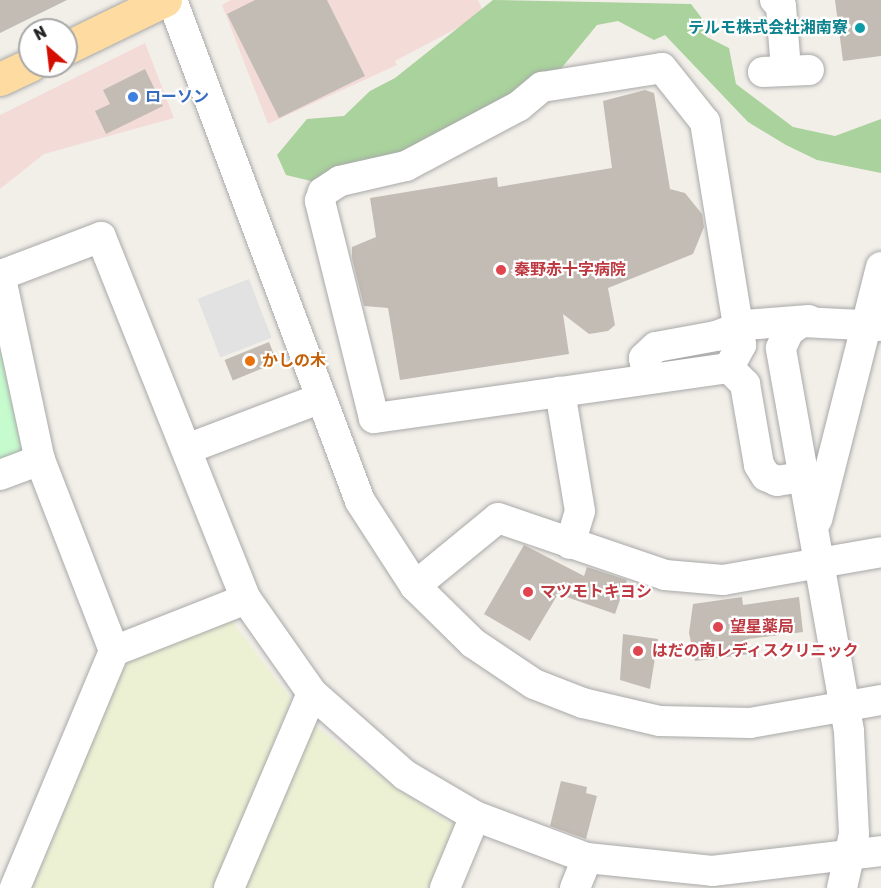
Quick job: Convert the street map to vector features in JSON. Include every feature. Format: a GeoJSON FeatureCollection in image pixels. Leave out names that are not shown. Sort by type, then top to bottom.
{"type":"FeatureCollection","features":[{"type":"Feature","properties":{"kind":"main road"},"geometry":{"type":"LineString","coordinates":[[78,42],[165,0]]}},
{"type":"Feature","properties":{"kind":"main road"},"geometry":{"type":"LineString","coordinates":[[0,79],[18,71]]}},
{"type":"Feature","properties":{"kind":"street"},"geometry":{"type":"LineString","coordinates":[[172,0],[360,501],[415,586],[472,643],[534,684],[583,704],[660,721],[750,723],[881,700]]}},
{"type":"Feature","properties":{"kind":"street"},"geometry":{"type":"LineString","coordinates":[[776,0],[781,6],[786,70]]}},
{"type":"Feature","properties":{"kind":"street"},"geometry":{"type":"LineString","coordinates":[[662,68],[705,122],[751,325],[729,368],[374,418],[320,201],[323,192],[340,181],[406,166],[519,106],[542,87],[662,68]]}},
{"type":"Feature","properties":{"kind":"street"},"geometry":{"type":"LineString","coordinates":[[15,888],[114,651],[40,459],[0,274],[101,237],[246,599],[312,693],[405,775],[475,816],[587,858],[708,880],[881,851]]}},
{"type":"Feature","properties":{"kind":"street"},"geometry":{"type":"LineString","coordinates":[[815,533],[874,327],[881,267]]}},
{"type":"Feature","properties":{"kind":"street"},"geometry":{"type":"LineString","coordinates":[[648,379],[646,351],[751,325],[818,320],[874,327]]}},
{"type":"Feature","properties":{"kind":"street"},"geometry":{"type":"LineString","coordinates":[[818,320],[795,326],[781,348],[846,706],[854,784],[851,856],[842,888]]}},
{"type":"Feature","properties":{"kind":"street"},"geometry":{"type":"LineString","coordinates":[[729,368],[745,384],[759,465],[766,476],[777,482],[803,477]]}},
{"type":"Feature","properties":{"kind":"street"},"geometry":{"type":"LineString","coordinates":[[560,392],[580,511],[570,544]]}},
{"type":"Feature","properties":{"kind":"street"},"geometry":{"type":"LineString","coordinates":[[187,449],[321,398]]}},
{"type":"Feature","properties":{"kind":"street"},"geometry":{"type":"LineString","coordinates":[[0,475],[40,459]]}},
{"type":"Feature","properties":{"kind":"street"},"geometry":{"type":"LineString","coordinates":[[415,586],[498,518],[665,575],[723,580],[881,552]]}},
{"type":"Feature","properties":{"kind":"street"},"geometry":{"type":"LineString","coordinates":[[114,651],[246,599]]}},
{"type":"Feature","properties":{"kind":"street"},"geometry":{"type":"LineString","coordinates":[[229,888],[312,693]]}},
{"type":"Feature","properties":{"kind":"street"},"geometry":{"type":"LineString","coordinates":[[445,888],[475,816]]}},
{"type":"Feature","properties":{"kind":"street"},"geometry":{"type":"LineString","coordinates":[[575,888],[587,858]]}},
{"type":"Feature","properties":{"kind":"shaded area"},"geometry":{"type":"Polygon","coordinates":[[[231,0],[478,0],[484,14],[395,61],[397,65],[268,124],[222,5],[231,0]]]}},
{"type":"Feature","properties":{"kind":"shaded area"},"geometry":{"type":"Polygon","coordinates":[[[145,43],[174,118],[44,154],[0,189],[0,115],[145,43]]]}},
{"type":"Feature","properties":{"kind":"shaded area"},"geometry":{"type":"Polygon","coordinates":[[[249,279],[272,338],[220,358],[198,299],[249,279]]]}},
{"type":"Feature","properties":{"kind":"green space"},"geometry":{"type":"Polygon","coordinates":[[[493,0],[691,4],[704,21],[707,37],[729,48],[736,84],[793,127],[835,136],[881,119],[881,173],[817,160],[786,145],[748,122],[665,35],[654,40],[618,21],[597,25],[555,76],[425,144],[369,165],[358,161],[340,166],[315,182],[286,175],[277,155],[307,119],[344,116],[370,91],[395,78],[493,0]]]}},
{"type":"Feature","properties":{"kind":"green space"},"geometry":{"type":"Polygon","coordinates":[[[0,312],[28,447],[0,464],[0,312]]]}},
{"type":"Feature","properties":{"kind":"green space"},"geometry":{"type":"Polygon","coordinates":[[[231,620],[291,699],[218,888],[33,888],[123,663],[231,620]]]}},
{"type":"Feature","properties":{"kind":"green space"},"geometry":{"type":"Polygon","coordinates":[[[308,720],[387,782],[454,826],[429,888],[241,888],[308,720]]]}},
{"type":"Feature","properties":{"kind":"building"},"geometry":{"type":"Polygon","coordinates":[[[0,0],[67,0],[30,18],[18,18],[18,24],[0,33],[0,0]]]}},
{"type":"Feature","properties":{"kind":"building"},"geometry":{"type":"Polygon","coordinates":[[[255,0],[327,0],[365,76],[279,118],[227,14],[255,0]]]}},
{"type":"Feature","properties":{"kind":"building","name":"テルモ株式会社湘南寮"},"geometry":{"type":"Polygon","coordinates":[[[835,0],[881,0],[881,56],[843,61],[835,0]]]}},
{"type":"Feature","properties":{"kind":"building","name":"ローソン"},"geometry":{"type":"Polygon","coordinates":[[[145,69],[163,106],[106,134],[95,111],[110,104],[103,90],[145,69]]]}},
{"type":"Feature","properties":{"kind":"building","name":"秦野赤十字病院"},"geometry":{"type":"Polygon","coordinates":[[[645,90],[654,93],[670,189],[685,193],[702,214],[704,227],[693,254],[608,288],[615,325],[608,331],[589,334],[563,314],[569,354],[400,380],[388,308],[364,306],[352,258],[352,247],[376,237],[370,198],[497,177],[498,187],[612,168],[603,101],[645,90]]]}},
{"type":"Feature","properties":{"kind":"building","name":"かしの木"},"geometry":{"type":"Polygon","coordinates":[[[269,342],[277,362],[233,380],[224,360],[269,342]]]}},
{"type":"Feature","properties":{"kind":"building","name":"マツモトキヨシ"},"geometry":{"type":"Polygon","coordinates":[[[524,545],[584,576],[587,567],[627,580],[615,614],[558,594],[530,641],[484,614],[524,545]]]}},
{"type":"Feature","properties":{"kind":"building","name":"望星薬局"},"geometry":{"type":"Polygon","coordinates":[[[742,597],[743,605],[799,597],[803,632],[748,639],[750,654],[695,661],[689,633],[693,604],[742,597]]]}},
{"type":"Feature","properties":{"kind":"building","name":"はだの南レディスクリニック"},"geometry":{"type":"Polygon","coordinates":[[[623,634],[658,639],[650,689],[620,680],[623,634]]]}},
{"type":"Feature","properties":{"kind":"building"},"geometry":{"type":"Polygon","coordinates":[[[561,781],[587,787],[586,793],[597,796],[586,839],[550,826],[561,781]]]}},
{"type":"Feature","properties":{"kind":"place","name":"テルモ株式会社湘南寮"},"geometry":{"type":"Point","coordinates":[860,28]}},
{"type":"Feature","properties":{"kind":"place","name":"ローソン"},"geometry":{"type":"Point","coordinates":[133,97]}},
{"type":"Feature","properties":{"kind":"place","name":"秦野赤十字病院"},"geometry":{"type":"Point","coordinates":[501,270]}},
{"type":"Feature","properties":{"kind":"place","name":"かしの木"},"geometry":{"type":"Point","coordinates":[250,361]}},
{"type":"Feature","properties":{"kind":"place","name":"マツモトキヨシ"},"geometry":{"type":"Point","coordinates":[528,592]}},
{"type":"Feature","properties":{"kind":"place","name":"望星薬局"},"geometry":{"type":"Point","coordinates":[718,627]}},
{"type":"Feature","properties":{"kind":"place","name":"はだの南レディスクリニック"},"geometry":{"type":"Point","coordinates":[638,651]}}]}
